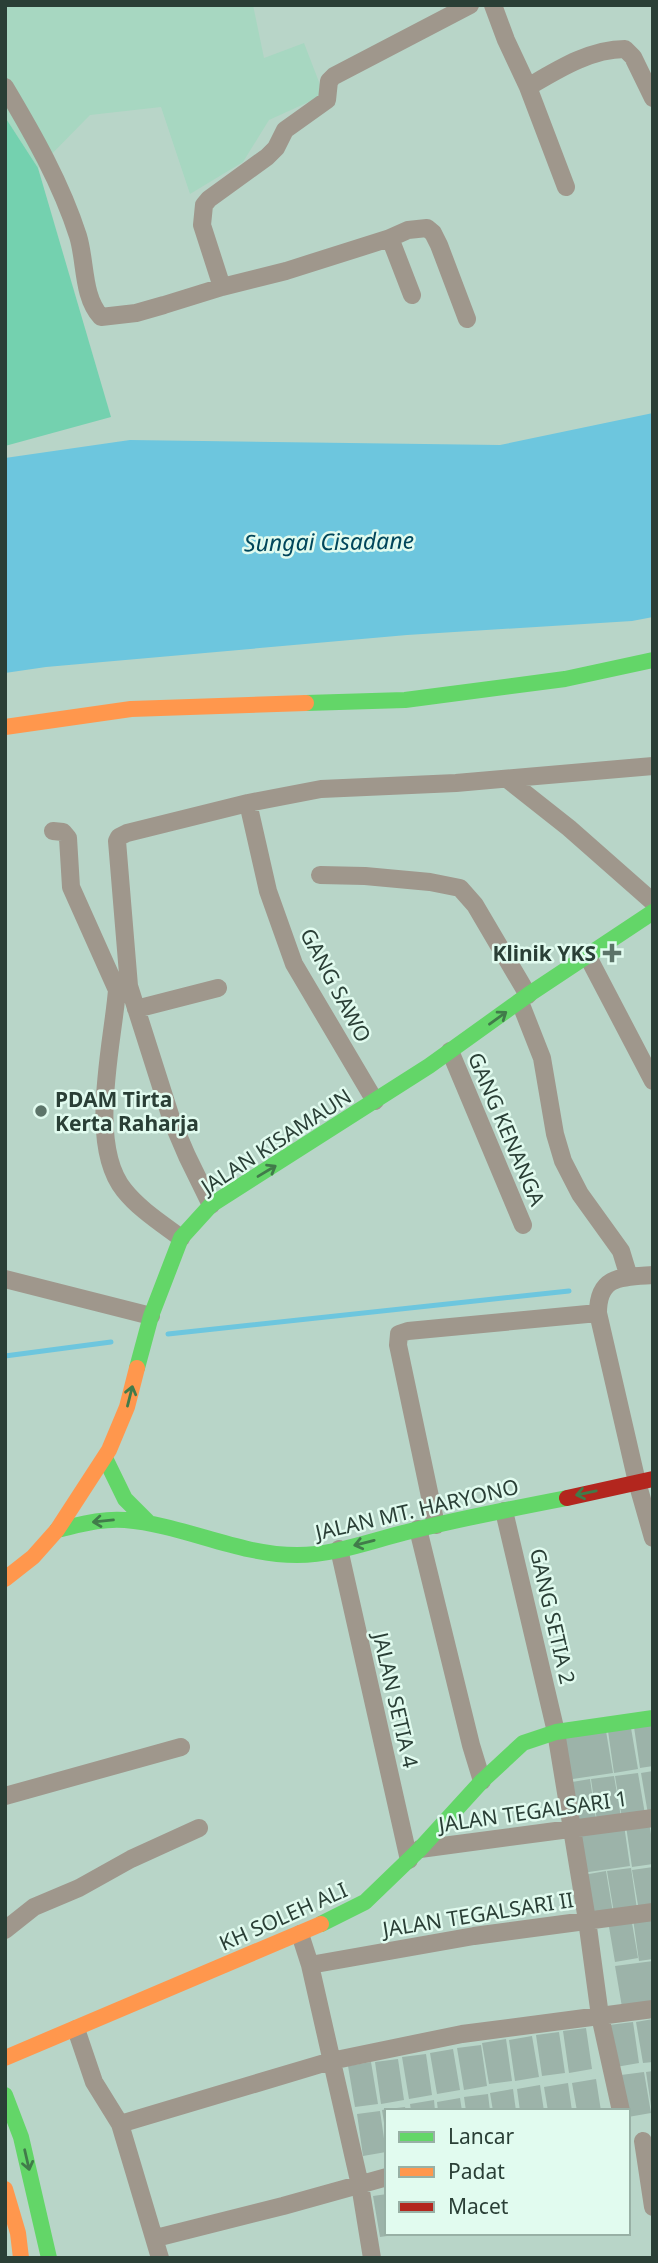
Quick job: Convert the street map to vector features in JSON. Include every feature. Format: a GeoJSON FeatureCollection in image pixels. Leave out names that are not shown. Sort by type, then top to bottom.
{"type":"FeatureCollection","features":[{"type":"Feature","properties":{"kind":"street"},"geometry":{"type":"LineString","coordinates":[[222,287],[202,225],[202,211],[209,199],[262,161],[276,148],[285,130],[327,100],[329,81],[334,76],[470,5]]}},
{"type":"Feature","properties":{"kind":"street"},"geometry":{"type":"LineString","coordinates":[[493,5],[566,187]]}},
{"type":"Feature","properties":{"kind":"street"},"geometry":{"type":"LineString","coordinates":[[528,87],[573,61],[625,49],[633,57],[653,98]]}},
{"type":"Feature","properties":{"kind":"street"},"geometry":{"type":"LineString","coordinates":[[5,87],[31,131],[62,196],[78,237],[90,301],[101,317],[136,313],[286,271],[408,230],[427,228],[433,233],[467,319]]}},
{"type":"Feature","properties":{"kind":"street"},"geometry":{"type":"LineString","coordinates":[[390,238],[412,295]]}},
{"type":"Feature","properties":{"kind":"street"},"geometry":{"type":"LineString","coordinates":[[5,727],[131,709],[405,700],[565,679],[653,660]]}},
{"type":"Feature","properties":{"kind":"street"},"geometry":{"type":"LineString","coordinates":[[181,1238],[131,1197],[118,1182],[105,1124],[107,1059],[123,988],[117,841],[119,837],[248,803],[321,789],[507,779],[653,766]]}},
{"type":"Feature","properties":{"kind":"street"},"geometry":{"type":"LineString","coordinates":[[507,779],[569,828],[653,902]]}},
{"type":"Feature","properties":{"kind":"street","name":"GANG SAWO"},"geometry":{"type":"LineString","coordinates":[[248,803],[268,891],[294,964],[375,1101]]}},
{"type":"Feature","properties":{"kind":"street"},"geometry":{"type":"LineString","coordinates":[[52,831],[63,832],[68,838],[71,887],[136,1009],[175,1129],[211,1205]]}},
{"type":"Feature","properties":{"kind":"street"},"geometry":{"type":"LineString","coordinates":[[320,875],[430,882],[460,888],[475,905],[524,998],[542,1058],[555,1134],[563,1161],[580,1194],[621,1251],[629,1277]]}},
{"type":"Feature","properties":{"kind":"street","name":"JALAN KISAMAUN"},"geometry":{"type":"LineString","coordinates":[[5,1579],[33,1557],[57,1530],[118,1433],[151,1316],[181,1238],[211,1205],[375,1101],[653,912]]}},
{"type":"Feature","properties":{"kind":"street"},"geometry":{"type":"LineString","coordinates":[[587,955],[653,1081]]}},
{"type":"Feature","properties":{"kind":"street"},"geometry":{"type":"LineString","coordinates":[[136,1009],[218,988]]}},
{"type":"Feature","properties":{"kind":"street","name":"GANG KENANGA"},"geometry":{"type":"LineString","coordinates":[[450,1051],[523,1225]]}},
{"type":"Feature","properties":{"kind":"street"},"geometry":{"type":"LineString","coordinates":[[653,1275],[617,1278],[606,1284],[601,1292],[598,1313],[645,1480],[653,1538]]}},
{"type":"Feature","properties":{"kind":"street"},"geometry":{"type":"LineString","coordinates":[[5,1279],[151,1316]]}},
{"type":"Feature","properties":{"kind":"street"},"geometry":{"type":"LineString","coordinates":[[436,1525],[398,1345],[399,1334],[403,1331],[598,1313]]}},
{"type":"Feature","properties":{"kind":"street","name":"JALAN MT. HARYONO"},"geometry":{"type":"LineString","coordinates":[[104,1458],[125,1499],[149,1523]]}},
{"type":"Feature","properties":{"kind":"street","name":"JALAN MT. HARYONO"},"geometry":{"type":"LineString","coordinates":[[57,1530],[109,1520],[149,1523],[192,1535],[292,1555],[317,1554],[418,1529],[645,1480]]}},
{"type":"Feature","properties":{"kind":"street","name":"GANG SETIA 2"},"geometry":{"type":"LineString","coordinates":[[504,1511],[556,1732],[600,2016],[621,2109]]}},
{"type":"Feature","properties":{"kind":"street"},"geometry":{"type":"LineString","coordinates":[[418,1529],[482,1781]]}},
{"type":"Feature","properties":{"kind":"street","name":"JALAN SETIA 4"},"geometry":{"type":"LineString","coordinates":[[339,1549],[414,1854]]}},
{"type":"Feature","properties":{"kind":"street","name":"KH SOLEH ALI"},"geometry":{"type":"LineString","coordinates":[[5,2058],[300,1934],[365,1902],[482,1781],[523,1743],[556,1732],[653,1718]]}},
{"type":"Feature","properties":{"kind":"street"},"geometry":{"type":"LineString","coordinates":[[5,1796],[181,1747]]}},
{"type":"Feature","properties":{"kind":"street","name":"JALAN TEGALSARI 1"},"geometry":{"type":"LineString","coordinates":[[414,1854],[653,1818]]}},
{"type":"Feature","properties":{"kind":"street"},"geometry":{"type":"LineString","coordinates":[[5,1930],[34,1907],[79,1888],[131,1859],[199,1828]]}},
{"type":"Feature","properties":{"kind":"street","name":"JALAN TEGALSARI II"},"geometry":{"type":"LineString","coordinates":[[310,1965],[474,1936],[653,1912]]}},
{"type":"Feature","properties":{"kind":"street"},"geometry":{"type":"LineString","coordinates":[[300,1934],[310,1965],[360,2185],[372,2258]]}},
{"type":"Feature","properties":{"kind":"street"},"geometry":{"type":"LineString","coordinates":[[121,2123],[331,2060],[462,2034],[653,2009]]}},
{"type":"Feature","properties":{"kind":"street"},"geometry":{"type":"LineString","coordinates":[[76,2029],[94,2081],[121,2123],[160,2258]]}},
{"type":"Feature","properties":{"kind":"street"},"geometry":{"type":"LineString","coordinates":[[5,2095],[21,2137],[49,2258]]}},
{"type":"Feature","properties":{"kind":"street"},"geometry":{"type":"LineString","coordinates":[[641,2141],[653,2207]]}},
{"type":"Feature","properties":{"kind":"street"},"geometry":{"type":"LineString","coordinates":[[156,2238],[385,2178]]}},
{"type":"Feature","properties":{"kind":"street"},"geometry":{"type":"LineString","coordinates":[[5,2189],[12,2235],[21,2258]]}},
{"type":"Feature","properties":{"kind":"shaded area"},"geometry":{"type":"Polygon","coordinates":[[[5,5],[253,5],[264,58],[304,43],[324,95],[269,120],[243,162],[190,194],[161,107],[90,115],[38,168],[5,117],[5,5]]]}},
{"type":"Feature","properties":{"kind":"green space"},"geometry":{"type":"Polygon","coordinates":[[[5,117],[38,168],[111,417],[5,446],[5,117]]]}},
{"type":"Feature","properties":{"kind":"water","name":"Sungai Cisadane"},"geometry":{"type":"Polygon","coordinates":[[[653,413],[653,617],[632,621],[407,635],[46,667],[5,673],[5,458],[130,440],[500,445],[653,413]]]}},
{"type":"Feature","properties":{"kind":"building"},"geometry":{"type":"Polygon","coordinates":[[[653,1724],[653,1766],[640,1768],[634,1727],[653,1724]]]}},
{"type":"Feature","properties":{"kind":"building"},"geometry":{"type":"Polygon","coordinates":[[[631,1728],[638,1769],[614,1773],[608,1731],[631,1728]]]}},
{"type":"Feature","properties":{"kind":"building"},"geometry":{"type":"Polygon","coordinates":[[[606,1731],[613,1773],[566,1780],[559,1739],[606,1731]]]}},
{"type":"Feature","properties":{"kind":"building"},"geometry":{"type":"Polygon","coordinates":[[[653,1771],[653,1813],[648,1814],[641,1773],[653,1771]]]}},
{"type":"Feature","properties":{"kind":"building"},"geometry":{"type":"Polygon","coordinates":[[[638,1773],[645,1814],[622,1818],[615,1776],[638,1773]]]}},
{"type":"Feature","properties":{"kind":"building"},"geometry":{"type":"Polygon","coordinates":[[[614,1776],[621,1817],[597,1821],[591,1779],[614,1776]]]}},
{"type":"Feature","properties":{"kind":"building"},"geometry":{"type":"Polygon","coordinates":[[[590,1779],[596,1820],[573,1824],[566,1783],[590,1779]]]}},
{"type":"Feature","properties":{"kind":"building"},"geometry":{"type":"Polygon","coordinates":[[[649,1822],[653,1864],[632,1867],[626,1826],[649,1822]]]}},
{"type":"Feature","properties":{"kind":"building"},"geometry":{"type":"Polygon","coordinates":[[[624,1825],[630,1866],[582,1873],[576,1832],[624,1825]]]}},
{"type":"Feature","properties":{"kind":"building"},"geometry":{"type":"Polygon","coordinates":[[[653,1867],[653,1909],[639,1911],[632,1870],[653,1867]]]}},
{"type":"Feature","properties":{"kind":"building"},"geometry":{"type":"Polygon","coordinates":[[[631,1868],[637,1909],[614,1913],[607,1871],[631,1868]]]}},
{"type":"Feature","properties":{"kind":"building"},"geometry":{"type":"Polygon","coordinates":[[[606,1871],[613,1913],[589,1916],[583,1875],[606,1871]]]}},
{"type":"Feature","properties":{"kind":"building"},"geometry":{"type":"Polygon","coordinates":[[[653,1916],[653,1959],[639,1961],[633,1919],[653,1916]]]}},
{"type":"Feature","properties":{"kind":"building"},"geometry":{"type":"Polygon","coordinates":[[[631,1917],[638,1958],[615,1962],[608,1921],[631,1917]]]}},
{"type":"Feature","properties":{"kind":"building"},"geometry":{"type":"Polygon","coordinates":[[[653,1961],[653,2003],[622,2007],[615,1966],[653,1961]]]}},
{"type":"Feature","properties":{"kind":"building"},"geometry":{"type":"Polygon","coordinates":[[[653,2019],[653,2062],[643,2063],[636,2022],[653,2019]]]}},
{"type":"Feature","properties":{"kind":"building"},"geometry":{"type":"Polygon","coordinates":[[[633,2022],[639,2063],[616,2067],[609,2025],[633,2022]]]}},
{"type":"Feature","properties":{"kind":"building"},"geometry":{"type":"Polygon","coordinates":[[[586,2028],[592,2069],[569,2073],[563,2031],[586,2028]]]}},
{"type":"Feature","properties":{"kind":"building"},"geometry":{"type":"Polygon","coordinates":[[[559,2032],[565,2073],[542,2076],[536,2035],[559,2032]]]}},
{"type":"Feature","properties":{"kind":"building"},"geometry":{"type":"Polygon","coordinates":[[[532,2036],[539,2077],[515,2081],[509,2040],[532,2036]]]}},
{"type":"Feature","properties":{"kind":"building"},"geometry":{"type":"Polygon","coordinates":[[[506,2039],[512,2081],[489,2084],[482,2043],[506,2039]]]}},
{"type":"Feature","properties":{"kind":"building"},"geometry":{"type":"Polygon","coordinates":[[[481,2045],[487,2086],[464,2090],[457,2048],[481,2045]]]}},
{"type":"Feature","properties":{"kind":"building"},"geometry":{"type":"Polygon","coordinates":[[[453,2049],[460,2090],[437,2094],[430,2053],[453,2049]]]}},
{"type":"Feature","properties":{"kind":"building"},"geometry":{"type":"Polygon","coordinates":[[[426,2054],[432,2095],[409,2099],[402,2057],[426,2054]]]}},
{"type":"Feature","properties":{"kind":"building"},"geometry":{"type":"Polygon","coordinates":[[[398,2059],[404,2100],[381,2104],[375,2062],[398,2059]]]}},
{"type":"Feature","properties":{"kind":"building"},"geometry":{"type":"Polygon","coordinates":[[[371,2062],[378,2104],[355,2107],[348,2066],[371,2062]]]}},
{"type":"Feature","properties":{"kind":"building"},"geometry":{"type":"Polygon","coordinates":[[[653,2071],[653,2106],[651,2106],[646,2072],[653,2071]]]}},
{"type":"Feature","properties":{"kind":"building"},"geometry":{"type":"Polygon","coordinates":[[[644,2072],[651,2113],[630,2117],[621,2075],[644,2072]]]}},
{"type":"Feature","properties":{"kind":"building"},"geometry":{"type":"Polygon","coordinates":[[[596,2079],[601,2109],[577,2109],[572,2083],[596,2079]]]}},
{"type":"Feature","properties":{"kind":"building"},"geometry":{"type":"Polygon","coordinates":[[[568,2083],[572,2109],[548,2109],[544,2087],[568,2083]]]}},
{"type":"Feature","properties":{"kind":"building"},"geometry":{"type":"Polygon","coordinates":[[[540,2085],[544,2109],[520,2109],[517,2089],[540,2085]]]}},
{"type":"Feature","properties":{"kind":"building"},"geometry":{"type":"Polygon","coordinates":[[[513,2089],[516,2109],[493,2109],[490,2093],[513,2089]]]}},
{"type":"Feature","properties":{"kind":"building"},"geometry":{"type":"Polygon","coordinates":[[[488,2094],[490,2109],[466,2109],[464,2097],[488,2094]]]}},
{"type":"Feature","properties":{"kind":"building"},"geometry":{"type":"Polygon","coordinates":[[[460,2098],[462,2109],[438,2109],[437,2102],[460,2098]]]}},
{"type":"Feature","properties":{"kind":"building"},"geometry":{"type":"Polygon","coordinates":[[[434,2100],[435,2109],[411,2109],[410,2104],[434,2100]]]}},
{"type":"Feature","properties":{"kind":"building"},"geometry":{"type":"Polygon","coordinates":[[[380,2111],[385,2152],[363,2156],[357,2114],[380,2111]]]}},
{"type":"Feature","properties":{"kind":"building"},"geometry":{"type":"Polygon","coordinates":[[[385,2194],[385,2235],[394,2235],[380,2237],[373,2196],[385,2194]]]}},
{"type":"Feature","properties":{"kind":"waterway"},"geometry":{"type":"LineString","coordinates":[[168,1334],[569,1291]]}},
{"type":"Feature","properties":{"kind":"waterway"},"geometry":{"type":"LineString","coordinates":[[5,1356],[111,1342]]}},
{"type":"Feature","properties":{"kind":"traffic: fast"},"geometry":{"type":"LineString","coordinates":[[306,703],[405,700],[565,679],[653,660]]}},
{"type":"Feature","properties":{"kind":"traffic: fast"},"geometry":{"type":"LineString","coordinates":[[137,1368],[151,1316],[181,1238],[211,1205],[429,1066],[528,995],[653,912]]}},
{"type":"Feature","properties":{"kind":"traffic: fast"},"geometry":{"type":"LineString","coordinates":[[105,1458],[125,1499],[149,1523]]}},
{"type":"Feature","properties":{"kind":"traffic: fast"},"geometry":{"type":"LineString","coordinates":[[57,1530],[99,1521],[125,1520],[254,1550],[297,1555],[340,1550],[450,1522],[567,1498]]}},
{"type":"Feature","properties":{"kind":"traffic: fast"},"geometry":{"type":"LineString","coordinates":[[321,1924],[365,1902],[420,1849],[482,1781],[523,1743],[556,1732],[653,1718]]}},
{"type":"Feature","properties":{"kind":"traffic: fast"},"geometry":{"type":"LineString","coordinates":[[5,2095],[21,2137],[49,2258]]}},
{"type":"Feature","properties":{"kind":"traffic: slow"},"geometry":{"type":"LineString","coordinates":[[5,727],[131,709],[306,703]]}},
{"type":"Feature","properties":{"kind":"traffic: slow"},"geometry":{"type":"LineString","coordinates":[[5,1579],[33,1557],[57,1530],[109,1450],[127,1407],[137,1368]]}},
{"type":"Feature","properties":{"kind":"traffic: slow"},"geometry":{"type":"LineString","coordinates":[[5,2058],[321,1924]]}},
{"type":"Feature","properties":{"kind":"traffic: slow"},"geometry":{"type":"LineString","coordinates":[[5,2189],[18,2233],[21,2258]]}},
{"type":"Feature","properties":{"kind":"traffic: jam"},"geometry":{"type":"LineString","coordinates":[[567,1498],[653,1479]]}},
{"type":"Feature","properties":{"kind":"place","name":"Klinik YKS"},"geometry":{"type":"Point","coordinates":[612,953]}},
{"type":"Feature","properties":{"kind":"place","name":"PDAM Tirta Kerta Raharja"},"geometry":{"type":"Point","coordinates":[41,1111]}}]}
